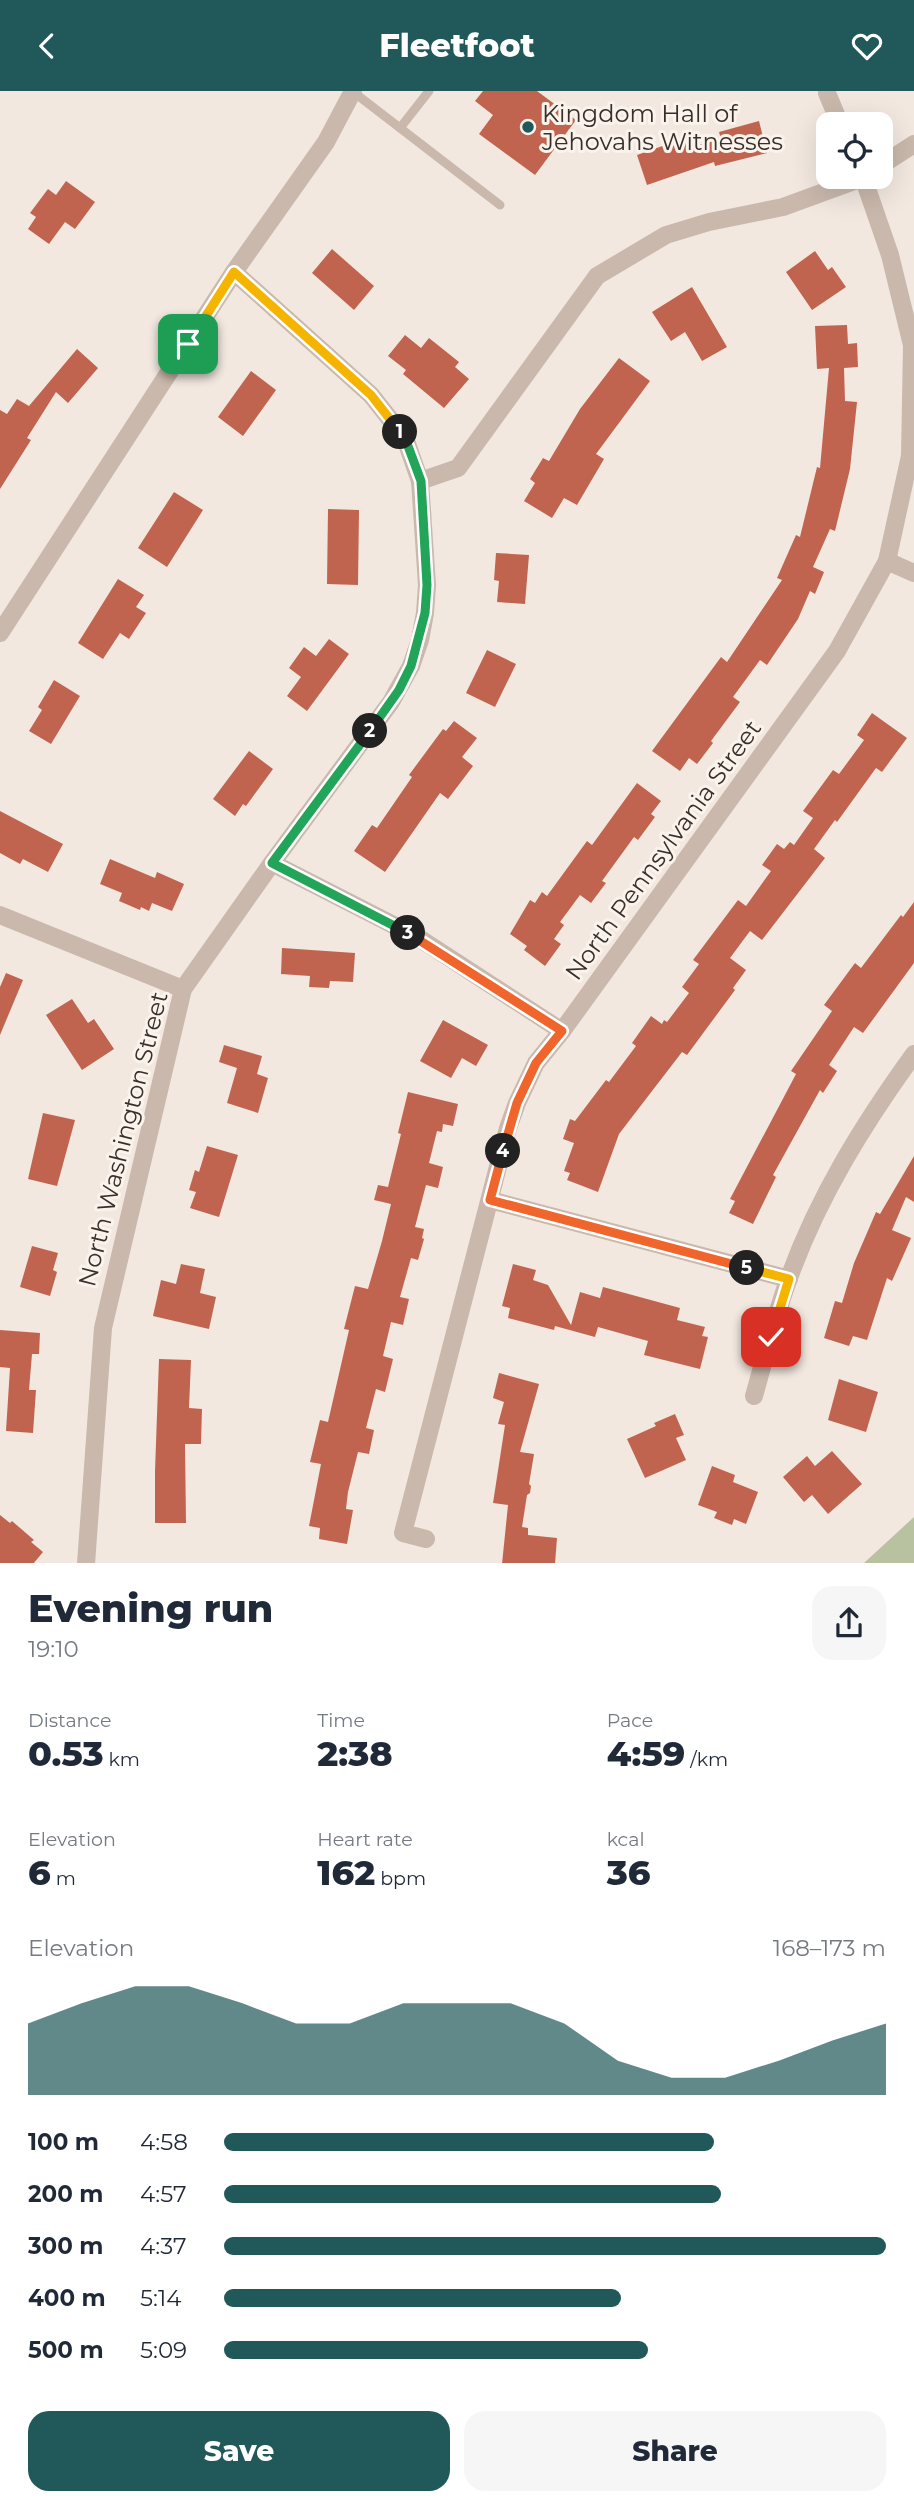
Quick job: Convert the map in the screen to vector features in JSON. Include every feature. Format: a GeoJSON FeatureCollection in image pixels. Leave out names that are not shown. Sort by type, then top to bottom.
{"type":"FeatureCollection","features":[{"type":"Feature","properties":{"kind":"street"},"geometry":{"type":"LineString","coordinates":[[0,633],[234,272],[326,142],[353,91]]}},
{"type":"Feature","properties":{"kind":"street"},"geometry":{"type":"LineString","coordinates":[[827,93],[835,112]]}},
{"type":"Feature","properties":{"kind":"street"},"geometry":{"type":"LineString","coordinates":[[893,157],[914,143]]}},
{"type":"Feature","properties":{"kind":"street"},"geometry":{"type":"LineString","coordinates":[[421,481],[458,468],[597,275],[666,235],[709,222],[783,207],[832,189]]}},
{"type":"Feature","properties":{"kind":"street","name":"North Pennsylvania Street"},"geometry":{"type":"LineString","coordinates":[[426,1539],[403,1533],[517,1103],[536,1063],[562,1031],[837,651],[887,561],[910,456],[912,345],[890,255],[868,189]]}},
{"type":"Feature","properties":{"kind":"street","name":"North Washington Street"},"geometry":{"type":"LineString","coordinates":[[86,1563],[103,1328],[183,989],[391,702],[411,666],[420,640],[426,594],[421,481],[405,438],[371,395],[234,272]]}},
{"type":"Feature","properties":{"kind":"street"},"geometry":{"type":"LineString","coordinates":[[887,561],[914,573]]}},
{"type":"Feature","properties":{"kind":"street"},"geometry":{"type":"LineString","coordinates":[[272,863],[419,938],[562,1031]]}},
{"type":"Feature","properties":{"kind":"street"},"geometry":{"type":"LineString","coordinates":[[0,915],[183,989]]}},
{"type":"Feature","properties":{"kind":"street"},"geometry":{"type":"LineString","coordinates":[[754,1396],[789,1279],[832,1182],[860,1132],[914,1054]]}},
{"type":"Feature","properties":{"kind":"street"},"geometry":{"type":"LineString","coordinates":[[490,1200],[789,1279]]}},
{"type":"Feature","properties":{"kind":"lane"},"geometry":{"type":"LineString","coordinates":[[353,91],[500,205]]}},
{"type":"Feature","properties":{"kind":"lane"},"geometry":{"type":"LineString","coordinates":[[400,128],[429,91]]}},
{"type":"Feature","properties":{"kind":"green space"},"geometry":{"type":"Polygon","coordinates":[[[914,1517],[914,1563],[864,1563],[914,1517]]]}},
{"type":"Feature","properties":{"kind":"building","name":"Kingdom Hall of Jehovahs Witnesses"},"geometry":{"type":"Polygon","coordinates":[[[483,91],[537,91],[576,120],[535,175],[479,134],[493,115],[475,101],[483,91]]]}},
{"type":"Feature","properties":{"kind":"building"},"geometry":{"type":"Polygon","coordinates":[[[759,121],[767,153],[715,166],[714,162],[647,185],[637,155],[685,138],[688,148],[721,139],[719,132],[759,121]]]}},
{"type":"Feature","properties":{"kind":"building"},"geometry":{"type":"Polygon","coordinates":[[[66,181],[95,202],[75,229],[65,222],[49,244],[28,229],[36,217],[30,213],[48,189],[56,195],[66,181]]]}},
{"type":"Feature","properties":{"kind":"building"},"geometry":{"type":"Polygon","coordinates":[[[332,249],[374,286],[354,310],[312,273],[332,249]]]}},
{"type":"Feature","properties":{"kind":"building"},"geometry":{"type":"Polygon","coordinates":[[[815,251],[828,270],[832,267],[846,287],[812,310],[786,272],[815,251]]]}},
{"type":"Feature","properties":{"kind":"building"},"geometry":{"type":"Polygon","coordinates":[[[692,287],[727,347],[702,361],[685,332],[671,341],[652,312],[692,287]]]}},
{"type":"Feature","properties":{"kind":"building"},"geometry":{"type":"Polygon","coordinates":[[[847,325],[848,344],[857,343],[858,367],[844,368],[845,401],[857,402],[850,469],[835,531],[830,529],[813,567],[824,572],[815,594],[810,591],[798,619],[767,665],[760,660],[733,697],[740,702],[711,741],[713,743],[697,764],[689,758],[680,771],[652,751],[721,657],[727,662],[782,580],[777,578],[796,535],[800,537],[817,467],[820,468],[829,368],[817,369],[815,326],[847,325]]]}},
{"type":"Feature","properties":{"kind":"building"},"geometry":{"type":"Polygon","coordinates":[[[405,335],[421,348],[429,338],[459,362],[455,367],[469,379],[444,408],[403,374],[406,370],[388,356],[405,335]]]}},
{"type":"Feature","properties":{"kind":"building"},"geometry":{"type":"Polygon","coordinates":[[[77,349],[98,368],[68,403],[56,392],[27,438],[31,440],[0,489],[0,410],[7,414],[17,399],[29,406],[77,349]]]}},
{"type":"Feature","properties":{"kind":"building"},"geometry":{"type":"Polygon","coordinates":[[[619,358],[650,381],[596,454],[604,459],[577,505],[564,498],[552,518],[524,501],[535,483],[530,479],[543,458],[549,461],[580,409],[619,358]]]}},
{"type":"Feature","properties":{"kind":"building"},"geometry":{"type":"Polygon","coordinates":[[[251,371],[276,390],[243,436],[218,417],[251,371]]]}},
{"type":"Feature","properties":{"kind":"building"},"geometry":{"type":"Polygon","coordinates":[[[174,492],[203,510],[167,567],[138,548],[174,492]]]}},
{"type":"Feature","properties":{"kind":"building"},"geometry":{"type":"Polygon","coordinates":[[[328,509],[359,510],[358,585],[327,584],[328,509]]]}},
{"type":"Feature","properties":{"kind":"building"},"geometry":{"type":"Polygon","coordinates":[[[496,553],[529,555],[525,604],[497,602],[499,581],[494,580],[496,553]]]}},
{"type":"Feature","properties":{"kind":"building"},"geometry":{"type":"Polygon","coordinates":[[[118,579],[144,595],[136,607],[146,613],[129,639],[120,633],[103,659],[78,643],[118,579]]]}},
{"type":"Feature","properties":{"kind":"building"},"geometry":{"type":"Polygon","coordinates":[[[329,639],[349,654],[307,711],[287,696],[301,677],[289,668],[304,647],[316,656],[329,639]]]}},
{"type":"Feature","properties":{"kind":"building"},"geometry":{"type":"Polygon","coordinates":[[[487,650],[516,664],[495,707],[466,693],[487,650]]]}},
{"type":"Feature","properties":{"kind":"building"},"geometry":{"type":"Polygon","coordinates":[[[54,680],[80,696],[51,744],[29,731],[42,710],[38,707],[54,680]]]}},
{"type":"Feature","properties":{"kind":"building"},"geometry":{"type":"Polygon","coordinates":[[[872,713],[907,738],[882,772],[876,768],[814,849],[825,858],[762,940],[750,931],[730,958],[746,970],[733,988],[735,990],[687,1055],[682,1052],[619,1134],[598,1192],[567,1180],[570,1173],[564,1171],[574,1143],[563,1139],[570,1119],[575,1121],[606,1080],[609,1082],[636,1046],[632,1043],[651,1016],[662,1024],[664,1020],[667,1022],[689,993],[682,987],[699,964],[693,960],[738,900],[746,906],[771,871],[762,865],[777,844],[784,849],[790,842],[794,845],[813,818],[803,811],[833,770],[839,774],[864,740],[857,735],[872,713]]]}},
{"type":"Feature","properties":{"kind":"building"},"geometry":{"type":"Polygon","coordinates":[[[454,721],[477,738],[462,757],[473,766],[448,799],[440,793],[385,872],[354,851],[372,825],[377,828],[412,777],[409,775],[443,729],[446,731],[454,721]]]}},
{"type":"Feature","properties":{"kind":"building"},"geometry":{"type":"Polygon","coordinates":[[[249,751],[273,769],[246,806],[243,804],[235,816],[213,799],[249,751]]]}},
{"type":"Feature","properties":{"kind":"building"},"geometry":{"type":"Polygon","coordinates":[[[637,783],[661,801],[651,814],[655,817],[638,840],[634,837],[602,881],[606,883],[591,903],[580,895],[560,922],[564,925],[554,939],[561,944],[545,966],[524,950],[527,946],[510,934],[530,900],[535,903],[542,892],[547,896],[587,841],[592,845],[637,783]]]}},
{"type":"Feature","properties":{"kind":"building"},"geometry":{"type":"Polygon","coordinates":[[[0,811],[63,844],[48,872],[23,859],[20,864],[0,853],[0,811]]]}},
{"type":"Feature","properties":{"kind":"building"},"geometry":{"type":"Polygon","coordinates":[[[110,859],[155,878],[157,872],[184,884],[172,911],[152,903],[149,911],[141,907],[140,910],[119,901],[122,893],[100,884],[110,859]]]}},
{"type":"Feature","properties":{"kind":"building"},"geometry":{"type":"Polygon","coordinates":[[[914,902],[914,963],[863,1033],[854,1027],[829,1065],[837,1071],[823,1093],[820,1090],[773,1175],[776,1177],[753,1224],[729,1213],[735,1201],[730,1199],[796,1074],[791,1071],[832,1011],[824,1005],[855,963],[861,968],[914,902]]]}},
{"type":"Feature","properties":{"kind":"building"},"geometry":{"type":"Polygon","coordinates":[[[282,948],[355,953],[353,982],[330,981],[329,988],[309,987],[310,976],[281,974],[282,948]]]}},
{"type":"Feature","properties":{"kind":"building"},"geometry":{"type":"Polygon","coordinates":[[[6,973],[23,980],[0,1035],[0,987],[6,973]]]}},
{"type":"Feature","properties":{"kind":"building"},"geometry":{"type":"Polygon","coordinates":[[[72,999],[88,1023],[94,1019],[114,1049],[82,1070],[46,1015],[72,999]]]}},
{"type":"Feature","properties":{"kind":"building"},"geometry":{"type":"Polygon","coordinates":[[[443,1020],[488,1045],[476,1066],[462,1058],[451,1078],[420,1061],[443,1020]]]}},
{"type":"Feature","properties":{"kind":"building"},"geometry":{"type":"Polygon","coordinates":[[[224,1045],[262,1056],[257,1074],[268,1078],[258,1113],[227,1103],[237,1068],[219,1062],[224,1045]]]}},
{"type":"Feature","properties":{"kind":"building"},"geometry":{"type":"Polygon","coordinates":[[[408,1092],[458,1104],[453,1126],[443,1124],[442,1132],[437,1131],[429,1163],[443,1167],[438,1188],[426,1185],[415,1227],[424,1229],[424,1239],[418,1260],[411,1258],[400,1297],[409,1299],[403,1325],[391,1322],[383,1356],[393,1359],[385,1392],[376,1389],[366,1428],[374,1430],[369,1454],[358,1452],[348,1492],[346,1509],[353,1510],[347,1544],[319,1539],[320,1528],[309,1526],[321,1464],[310,1462],[320,1420],[328,1422],[349,1330],[344,1329],[355,1286],[368,1289],[382,1241],[391,1204],[374,1200],[378,1185],[388,1187],[408,1092]]]}},
{"type":"Feature","properties":{"kind":"building"},"geometry":{"type":"Polygon","coordinates":[[[43,1113],[75,1120],[57,1186],[28,1179],[43,1113]]]}},
{"type":"Feature","properties":{"kind":"building"},"geometry":{"type":"Polygon","coordinates":[[[207,1146],[238,1155],[219,1217],[190,1208],[196,1192],[189,1190],[195,1170],[199,1172],[207,1146]]]}},
{"type":"Feature","properties":{"kind":"building"},"geometry":{"type":"Polygon","coordinates":[[[914,1156],[914,1202],[906,1197],[892,1230],[911,1238],[892,1281],[887,1278],[867,1340],[853,1336],[849,1346],[824,1338],[835,1301],[842,1303],[854,1263],[876,1212],[880,1214],[914,1156]]]}},
{"type":"Feature","properties":{"kind":"building"},"geometry":{"type":"Polygon","coordinates":[[[32,1246],[58,1253],[53,1270],[57,1272],[50,1296],[20,1287],[32,1246]]]}},
{"type":"Feature","properties":{"kind":"building"},"geometry":{"type":"Polygon","coordinates":[[[181,1264],[205,1269],[200,1293],[216,1297],[209,1329],[153,1316],[161,1280],[176,1284],[181,1264]]]}},
{"type":"Feature","properties":{"kind":"building"},"geometry":{"type":"Polygon","coordinates":[[[513,1264],[536,1270],[533,1280],[548,1285],[571,1325],[580,1292],[600,1298],[603,1287],[680,1308],[677,1320],[705,1327],[702,1336],[708,1337],[700,1369],[644,1355],[648,1341],[598,1327],[595,1337],[555,1326],[554,1330],[508,1318],[510,1308],[502,1306],[513,1264]]]}},
{"type":"Feature","properties":{"kind":"building"},"geometry":{"type":"Polygon","coordinates":[[[0,1330],[40,1333],[39,1354],[32,1354],[29,1390],[36,1390],[33,1433],[6,1431],[10,1368],[0,1367],[0,1330]]]}},
{"type":"Feature","properties":{"kind":"building"},"geometry":{"type":"Polygon","coordinates":[[[159,1359],[191,1360],[189,1408],[202,1409],[201,1444],[185,1444],[186,1523],[155,1523],[159,1359]]]}},
{"type":"Feature","properties":{"kind":"building"},"geometry":{"type":"Polygon","coordinates":[[[499,1373],[539,1384],[520,1452],[534,1454],[530,1493],[527,1495],[522,1527],[528,1528],[528,1535],[557,1538],[555,1563],[502,1563],[508,1505],[493,1503],[505,1425],[498,1424],[504,1402],[493,1398],[499,1373]]]}},
{"type":"Feature","properties":{"kind":"building"},"geometry":{"type":"Polygon","coordinates":[[[839,1379],[878,1392],[866,1432],[828,1420],[839,1379]]]}},
{"type":"Feature","properties":{"kind":"building"},"geometry":{"type":"Polygon","coordinates":[[[675,1414],[684,1435],[676,1438],[686,1460],[645,1478],[627,1439],[675,1414]]]}},
{"type":"Feature","properties":{"kind":"building"},"geometry":{"type":"Polygon","coordinates":[[[832,1451],[862,1484],[828,1514],[812,1495],[804,1502],[783,1477],[807,1456],[815,1466],[832,1451]]]}},
{"type":"Feature","properties":{"kind":"building"},"geometry":{"type":"Polygon","coordinates":[[[712,1466],[735,1475],[733,1482],[758,1492],[746,1524],[734,1519],[732,1525],[714,1518],[717,1512],[698,1505],[712,1466]]]}},
{"type":"Feature","properties":{"kind":"building"},"geometry":{"type":"Polygon","coordinates":[[[0,1515],[10,1523],[12,1521],[34,1540],[31,1542],[43,1552],[34,1563],[0,1563],[0,1515]]]}},
{"type":"Feature","properties":{"kind":"place","name":"Kingdom Hall of Jehovahs Witnesses"},"geometry":{"type":"Point","coordinates":[528,127]}},
{"type":"Feature","properties":{"kind":"route"},"geometry":{"type":"LineString","coordinates":[[188,344],[234,272],[371,395],[405,438],[421,481],[427,585],[420,640],[411,666],[391,702],[272,863],[419,938],[562,1031],[536,1063],[517,1103],[490,1200],[789,1279],[771,1337]]}}]}
